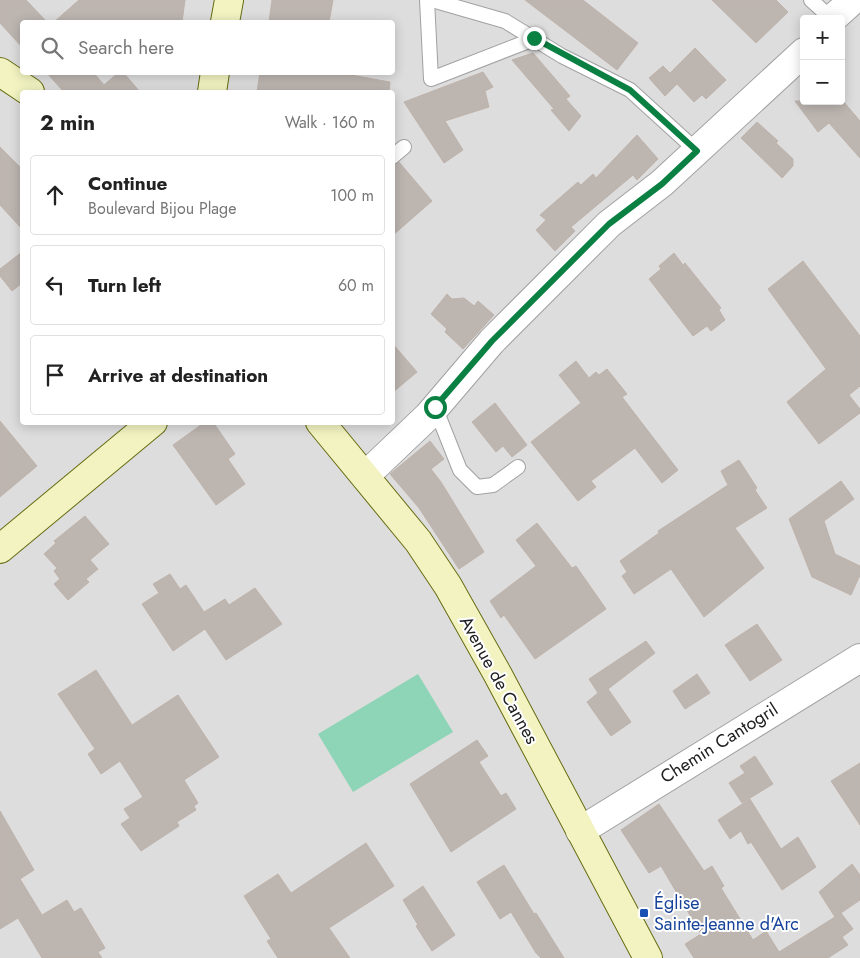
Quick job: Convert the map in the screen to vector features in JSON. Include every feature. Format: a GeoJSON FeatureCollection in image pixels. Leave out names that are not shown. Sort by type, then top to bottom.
{"type":"FeatureCollection","features":[{"type":"Feature","properties":{"kind":"main road"},"geometry":{"type":"LineString","coordinates":[[224,20],[229,0]]}},
{"type":"Feature","properties":{"kind":"main road"},"geometry":{"type":"LineString","coordinates":[[212,90],[215,75]]}},
{"type":"Feature","properties":{"kind":"main road"},"geometry":{"type":"LineString","coordinates":[[0,549],[149,425]]}},
{"type":"Feature","properties":{"kind":"main road","name":"Avenue de Cannes"},"geometry":{"type":"LineString","coordinates":[[322,425],[418,541],[448,586],[498,675],[648,958]]}},
{"type":"Feature","properties":{"kind":"street"},"geometry":{"type":"LineString","coordinates":[[836,15],[853,0]]}},
{"type":"Feature","properties":{"kind":"street"},"geometry":{"type":"LineString","coordinates":[[365,476],[435,407],[492,341],[609,224],[662,184],[800,56]]}},
{"type":"Feature","properties":{"kind":"street","name":"Chemin Cantogril"},"geometry":{"type":"LineString","coordinates":[[580,831],[779,706],[860,658]]}},
{"type":"Feature","properties":{"kind":"lane"},"geometry":{"type":"LineString","coordinates":[[427,0],[431,79],[534,38]]}},
{"type":"Feature","properties":{"kind":"lane"},"geometry":{"type":"LineString","coordinates":[[432,0],[505,21],[630,90],[706,142]]}},
{"type":"Feature","properties":{"kind":"lane"},"geometry":{"type":"LineString","coordinates":[[811,0],[828,15]]}},
{"type":"Feature","properties":{"kind":"lane"},"geometry":{"type":"LineString","coordinates":[[395,154],[404,147]]}},
{"type":"Feature","properties":{"kind":"lane"},"geometry":{"type":"LineString","coordinates":[[435,407],[460,470],[477,487],[493,485],[518,467]]}},
{"type":"Feature","properties":{"kind":"shaded area"},"geometry":{"type":"Polygon","coordinates":[[[0,0],[860,0],[860,958],[0,958],[0,0]]]}},
{"type":"Feature","properties":{"kind":"green space"},"geometry":{"type":"Polygon","coordinates":[[[418,674],[453,732],[353,792],[318,734],[418,674]]]}},
{"type":"Feature","properties":{"kind":"building"},"geometry":{"type":"Polygon","coordinates":[[[0,0],[26,0],[45,20],[20,20],[20,45],[0,23],[0,0]]]}},
{"type":"Feature","properties":{"kind":"building"},"geometry":{"type":"Polygon","coordinates":[[[79,0],[185,0],[182,20],[56,20],[79,0]]]}},
{"type":"Feature","properties":{"kind":"building"},"geometry":{"type":"Polygon","coordinates":[[[272,0],[333,0],[329,20],[269,20],[272,0]]]}},
{"type":"Feature","properties":{"kind":"building"},"geometry":{"type":"Polygon","coordinates":[[[525,0],[583,0],[638,43],[617,70],[525,0]]]}},
{"type":"Feature","properties":{"kind":"building"},"geometry":{"type":"Polygon","coordinates":[[[712,0],[776,0],[788,12],[756,43],[712,0]]]}},
{"type":"Feature","properties":{"kind":"building"},"geometry":{"type":"Polygon","coordinates":[[[695,48],[726,80],[706,99],[702,95],[694,102],[677,84],[665,96],[649,78],[663,66],[670,73],[695,48]]]}},
{"type":"Feature","properties":{"kind":"building"},"geometry":{"type":"Polygon","coordinates":[[[533,53],[570,96],[566,99],[581,116],[569,131],[551,110],[554,109],[512,60],[533,53]]]}},
{"type":"Feature","properties":{"kind":"building"},"geometry":{"type":"Polygon","coordinates":[[[483,72],[493,87],[485,91],[489,107],[445,121],[463,150],[444,163],[404,102],[483,72]]]}},
{"type":"Feature","properties":{"kind":"building"},"geometry":{"type":"Polygon","coordinates":[[[49,75],[96,75],[104,85],[116,75],[126,75],[138,90],[62,90],[49,75]]]}},
{"type":"Feature","properties":{"kind":"building"},"geometry":{"type":"Polygon","coordinates":[[[260,75],[351,75],[390,82],[389,90],[257,90],[260,75]]]}},
{"type":"Feature","properties":{"kind":"building"},"geometry":{"type":"Polygon","coordinates":[[[795,101],[800,101],[800,105],[845,105],[845,103],[860,121],[860,158],[829,123],[818,132],[795,101]]]}},
{"type":"Feature","properties":{"kind":"building"},"geometry":{"type":"Polygon","coordinates":[[[757,122],[778,141],[776,143],[793,159],[793,166],[782,178],[741,138],[757,122]]]}},
{"type":"Feature","properties":{"kind":"building"},"geometry":{"type":"Polygon","coordinates":[[[637,135],[658,159],[637,180],[633,175],[571,227],[575,231],[555,251],[536,230],[546,220],[540,215],[578,182],[581,185],[593,174],[596,178],[637,135]]]}},
{"type":"Feature","properties":{"kind":"building"},"geometry":{"type":"Polygon","coordinates":[[[0,147],[20,167],[20,227],[0,205],[0,147]]]}},
{"type":"Feature","properties":{"kind":"building"},"geometry":{"type":"Polygon","coordinates":[[[399,162],[432,201],[395,233],[395,164],[399,162]]]}},
{"type":"Feature","properties":{"kind":"building"},"geometry":{"type":"Polygon","coordinates":[[[674,253],[683,265],[685,263],[721,308],[719,310],[725,320],[711,331],[707,326],[693,336],[649,279],[661,269],[659,266],[674,253]]]}},
{"type":"Feature","properties":{"kind":"building"},"geometry":{"type":"Polygon","coordinates":[[[20,254],[20,285],[12,291],[0,276],[0,269],[20,254]]]}},
{"type":"Feature","properties":{"kind":"building"},"geometry":{"type":"Polygon","coordinates":[[[803,261],[860,336],[860,386],[849,395],[860,409],[860,413],[819,444],[787,402],[826,369],[768,289],[803,261]]]}},
{"type":"Feature","properties":{"kind":"building"},"geometry":{"type":"Polygon","coordinates":[[[447,294],[452,299],[464,298],[474,306],[478,301],[494,315],[463,349],[445,332],[447,329],[431,314],[447,294]]]}},
{"type":"Feature","properties":{"kind":"building"},"geometry":{"type":"Polygon","coordinates":[[[395,346],[417,372],[395,390],[395,346]]]}},
{"type":"Feature","properties":{"kind":"building"},"geometry":{"type":"Polygon","coordinates":[[[576,361],[589,378],[596,372],[599,375],[607,369],[627,394],[622,397],[678,470],[662,483],[635,448],[591,481],[596,487],[578,501],[531,442],[581,403],[559,375],[576,361]]]}},
{"type":"Feature","properties":{"kind":"building"},"geometry":{"type":"Polygon","coordinates":[[[495,403],[527,445],[512,457],[503,446],[496,452],[472,422],[495,403]]]}},
{"type":"Feature","properties":{"kind":"building"},"geometry":{"type":"Polygon","coordinates":[[[0,421],[37,466],[0,497],[0,421]]]}},
{"type":"Feature","properties":{"kind":"building"},"geometry":{"type":"Polygon","coordinates":[[[201,425],[215,425],[235,454],[228,459],[245,484],[216,505],[173,445],[201,425]]]}},
{"type":"Feature","properties":{"kind":"building"},"geometry":{"type":"Polygon","coordinates":[[[430,441],[444,459],[431,469],[484,552],[459,569],[419,508],[390,474],[430,441]]]}},
{"type":"Feature","properties":{"kind":"building"},"geometry":{"type":"Polygon","coordinates":[[[739,460],[767,508],[735,528],[764,568],[704,617],[671,569],[634,594],[622,576],[627,572],[620,561],[659,533],[658,531],[728,485],[721,471],[739,460]]]}},
{"type":"Feature","properties":{"kind":"building"},"geometry":{"type":"Polygon","coordinates":[[[841,481],[854,499],[824,521],[835,554],[860,566],[860,575],[851,595],[812,577],[789,519],[841,481]]]}},
{"type":"Feature","properties":{"kind":"building"},"geometry":{"type":"Polygon","coordinates":[[[85,516],[109,544],[90,560],[98,569],[86,579],[89,582],[68,600],[54,584],[60,579],[54,571],[57,568],[44,554],[56,543],[54,541],[85,516]]]}},
{"type":"Feature","properties":{"kind":"building"},"geometry":{"type":"Polygon","coordinates":[[[537,523],[572,568],[576,566],[606,609],[535,659],[504,615],[501,618],[490,601],[536,566],[516,540],[537,523]]]}},
{"type":"Feature","properties":{"kind":"building"},"geometry":{"type":"Polygon","coordinates":[[[170,574],[180,589],[186,585],[204,612],[225,599],[229,605],[255,588],[282,624],[226,660],[205,629],[173,651],[142,604],[159,593],[153,584],[170,574]]]}},
{"type":"Feature","properties":{"kind":"building"},"geometry":{"type":"Polygon","coordinates":[[[757,624],[782,660],[750,681],[725,645],[757,624]]]}},
{"type":"Feature","properties":{"kind":"building"},"geometry":{"type":"Polygon","coordinates":[[[646,641],[655,653],[608,689],[631,722],[611,736],[587,702],[598,693],[589,679],[646,641]]]}},
{"type":"Feature","properties":{"kind":"building"},"geometry":{"type":"Polygon","coordinates":[[[96,670],[132,725],[178,695],[219,757],[184,780],[198,803],[194,806],[196,810],[177,822],[179,826],[141,851],[121,824],[130,818],[124,809],[143,797],[120,761],[101,774],[88,754],[95,749],[58,694],[96,670]]]}},
{"type":"Feature","properties":{"kind":"building"},"geometry":{"type":"Polygon","coordinates":[[[697,674],[710,693],[685,709],[673,691],[697,674]]]}},
{"type":"Feature","properties":{"kind":"building"},"geometry":{"type":"Polygon","coordinates":[[[477,740],[488,756],[479,762],[501,796],[506,793],[516,809],[451,852],[410,784],[477,740]]]}},
{"type":"Feature","properties":{"kind":"building"},"geometry":{"type":"Polygon","coordinates":[[[755,756],[773,784],[742,803],[729,783],[745,773],[740,766],[755,756]]]}},
{"type":"Feature","properties":{"kind":"building"},"geometry":{"type":"Polygon","coordinates":[[[860,763],[860,825],[831,781],[860,763]]]}},
{"type":"Feature","properties":{"kind":"building"},"geometry":{"type":"Polygon","coordinates":[[[750,799],[781,849],[798,837],[816,867],[782,890],[751,842],[748,844],[741,831],[730,839],[718,820],[750,799]]]}},
{"type":"Feature","properties":{"kind":"building"},"geometry":{"type":"Polygon","coordinates":[[[659,804],[704,871],[712,866],[724,886],[721,888],[753,940],[766,931],[779,952],[835,917],[819,892],[852,864],[860,875],[860,900],[841,913],[853,929],[842,937],[848,945],[828,958],[694,958],[685,944],[701,934],[661,866],[649,873],[621,830],[659,804]]]}},
{"type":"Feature","properties":{"kind":"building"},"geometry":{"type":"Polygon","coordinates":[[[0,811],[34,870],[20,879],[42,915],[67,900],[74,912],[81,908],[105,948],[98,952],[102,958],[42,958],[18,918],[0,929],[0,811]]]}},
{"type":"Feature","properties":{"kind":"building"},"geometry":{"type":"Polygon","coordinates":[[[366,843],[394,886],[329,928],[350,958],[278,958],[267,941],[271,939],[244,896],[278,874],[291,893],[366,843]]]}},
{"type":"Feature","properties":{"kind":"building"},"geometry":{"type":"Polygon","coordinates":[[[504,865],[564,958],[541,958],[511,912],[500,919],[477,882],[504,865]]]}},
{"type":"Feature","properties":{"kind":"building"},"geometry":{"type":"Polygon","coordinates":[[[423,886],[455,935],[432,951],[416,926],[418,925],[403,900],[423,886]]]}},
{"type":"Feature","properties":{"kind":"place","name":"Église Sainte-Jeanne d'Arc"},"geometry":{"type":"Point","coordinates":[644,913]}},
{"type":"Feature","properties":{"kind":"route"},"geometry":{"type":"LineString","coordinates":[[435,407],[492,341],[609,224],[662,184],[697,151],[630,90],[562,56],[534,38]]}}]}
